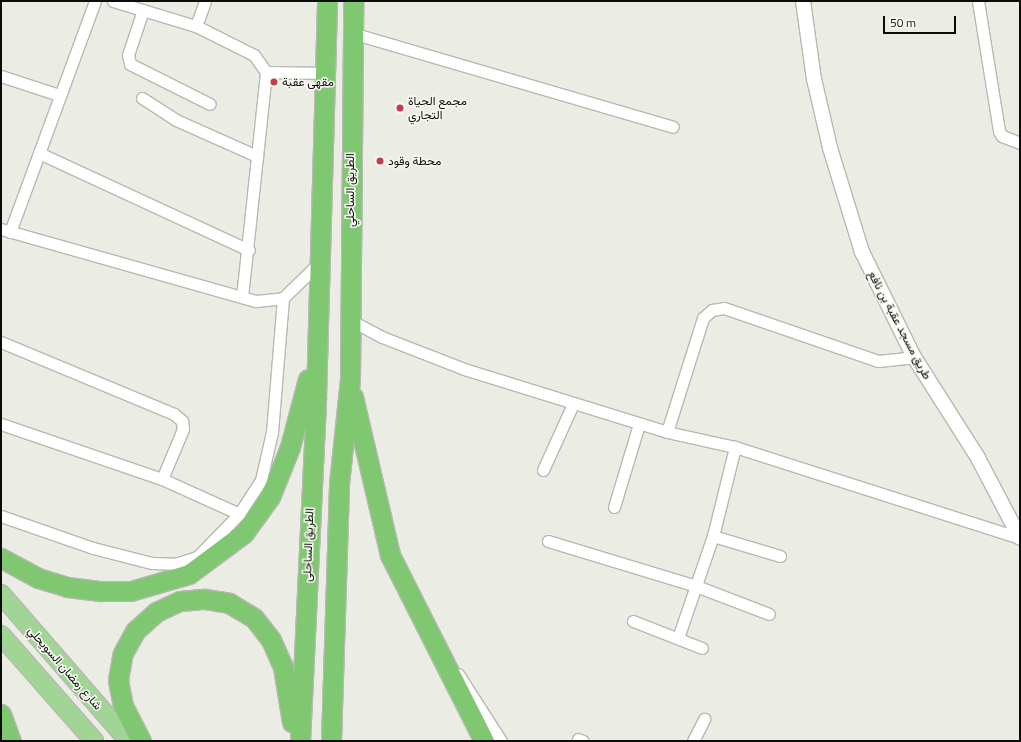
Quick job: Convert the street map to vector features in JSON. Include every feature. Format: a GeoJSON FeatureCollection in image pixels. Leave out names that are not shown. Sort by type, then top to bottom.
{"type":"FeatureCollection","features":[{"type":"Feature","properties":{"kind":"highway"},"geometry":{"type":"LineString","coordinates":[[1,558],[38,578],[67,587],[101,591],[158,585],[189,574],[211,561],[244,533],[270,497],[290,446],[316,349],[320,262],[327,1]]}},
{"type":"Feature","properties":{"kind":"highway","name":"الطريق الساحلي"},"geometry":{"type":"LineString","coordinates":[[350,379],[353,1]]}},
{"type":"Feature","properties":{"kind":"highway","name":"الطريق الساحلى"},"geometry":{"type":"LineString","coordinates":[[300,741],[316,349]]}},
{"type":"Feature","properties":{"kind":"highway"},"geometry":{"type":"LineString","coordinates":[[350,379],[390,555],[484,741]]}},
{"type":"Feature","properties":{"kind":"highway"},"geometry":{"type":"LineString","coordinates":[[331,741],[339,484],[350,379]]}},
{"type":"Feature","properties":{"kind":"highway"},"geometry":{"type":"LineString","coordinates":[[141,741],[123,706],[118,680],[124,653],[135,631],[156,612],[180,601],[205,599],[229,603],[254,618],[272,640],[284,667],[294,741]]}},
{"type":"Feature","properties":{"kind":"highway"},"geometry":{"type":"LineString","coordinates":[[1,714],[12,741]]}},
{"type":"Feature","properties":{"kind":"main road","name":"شارع رمضان السويحلي"},"geometry":{"type":"LineString","coordinates":[[1,594],[130,741]]}},
{"type":"Feature","properties":{"kind":"main road"},"geometry":{"type":"LineString","coordinates":[[1,635],[94,741]]}},
{"type":"Feature","properties":{"kind":"street"},"geometry":{"type":"LineString","coordinates":[[94,1],[58,94],[39,153],[5,231],[242,297],[270,301],[283,298],[320,262]]}},
{"type":"Feature","properties":{"kind":"street"},"geometry":{"type":"LineString","coordinates":[[113,1],[196,26],[254,55],[266,72],[249,250],[242,297]]}},
{"type":"Feature","properties":{"kind":"street"},"geometry":{"type":"LineString","coordinates":[[196,26],[205,1]]}},
{"type":"Feature","properties":{"kind":"street","name":"طريق مسجد عقبة بن نافع"},"geometry":{"type":"LineString","coordinates":[[803,1],[814,79],[840,186],[862,252],[914,357],[978,458],[1020,538]]}},
{"type":"Feature","properties":{"kind":"street"},"geometry":{"type":"LineString","coordinates":[[978,1],[999,130],[1002,136],[1020,143]]}},
{"type":"Feature","properties":{"kind":"street"},"geometry":{"type":"LineString","coordinates":[[143,10],[128,55],[130,64],[210,104]]}},
{"type":"Feature","properties":{"kind":"street"},"geometry":{"type":"LineString","coordinates":[[352,33],[673,127]]}},
{"type":"Feature","properties":{"kind":"street"},"geometry":{"type":"LineString","coordinates":[[266,72],[325,73]]}},
{"type":"Feature","properties":{"kind":"street"},"geometry":{"type":"LineString","coordinates":[[1,76],[58,94]]}},
{"type":"Feature","properties":{"kind":"street"},"geometry":{"type":"LineString","coordinates":[[142,98],[176,120],[258,156]]}},
{"type":"Feature","properties":{"kind":"street"},"geometry":{"type":"LineString","coordinates":[[39,153],[249,250]]}},
{"type":"Feature","properties":{"kind":"street"},"geometry":{"type":"LineString","coordinates":[[1,516],[93,548],[152,563],[175,564],[196,557],[239,514],[261,480],[272,432],[283,298]]}},
{"type":"Feature","properties":{"kind":"street"},"geometry":{"type":"LineString","coordinates":[[667,432],[703,318],[712,310],[724,308],[878,361],[914,357]]}},
{"type":"Feature","properties":{"kind":"street"},"geometry":{"type":"LineString","coordinates":[[350,320],[382,337],[464,369],[639,424],[735,448],[1020,538]]}},
{"type":"Feature","properties":{"kind":"street"},"geometry":{"type":"LineString","coordinates":[[1,342],[174,414],[182,421],[183,429],[162,479]]}},
{"type":"Feature","properties":{"kind":"street"},"geometry":{"type":"LineString","coordinates":[[543,470],[573,404]]}},
{"type":"Feature","properties":{"kind":"street"},"geometry":{"type":"LineString","coordinates":[[1,424],[162,479],[239,514]]}},
{"type":"Feature","properties":{"kind":"street"},"geometry":{"type":"LineString","coordinates":[[614,507],[639,424]]}},
{"type":"Feature","properties":{"kind":"street"},"geometry":{"type":"LineString","coordinates":[[678,638],[712,536],[735,448]]}},
{"type":"Feature","properties":{"kind":"street"},"geometry":{"type":"LineString","coordinates":[[712,536],[780,556]]}},
{"type":"Feature","properties":{"kind":"street"},"geometry":{"type":"LineString","coordinates":[[548,541],[696,586],[770,614]]}},
{"type":"Feature","properties":{"kind":"street"},"geometry":{"type":"LineString","coordinates":[[633,620],[702,648]]}},
{"type":"Feature","properties":{"kind":"street"},"geometry":{"type":"LineString","coordinates":[[437,646],[463,680],[501,741]]}},
{"type":"Feature","properties":{"kind":"street"},"geometry":{"type":"LineString","coordinates":[[692,741],[704,719]]}},
{"type":"Feature","properties":{"kind":"place","name":"مقهى عقبة"},"geometry":{"type":"Point","coordinates":[274,82]}},
{"type":"Feature","properties":{"kind":"place","name":"مجمع الحياة التجاري"},"geometry":{"type":"Point","coordinates":[400,108]}},
{"type":"Feature","properties":{"kind":"place","name":"محطة وقود"},"geometry":{"type":"Point","coordinates":[380,161]}}]}
